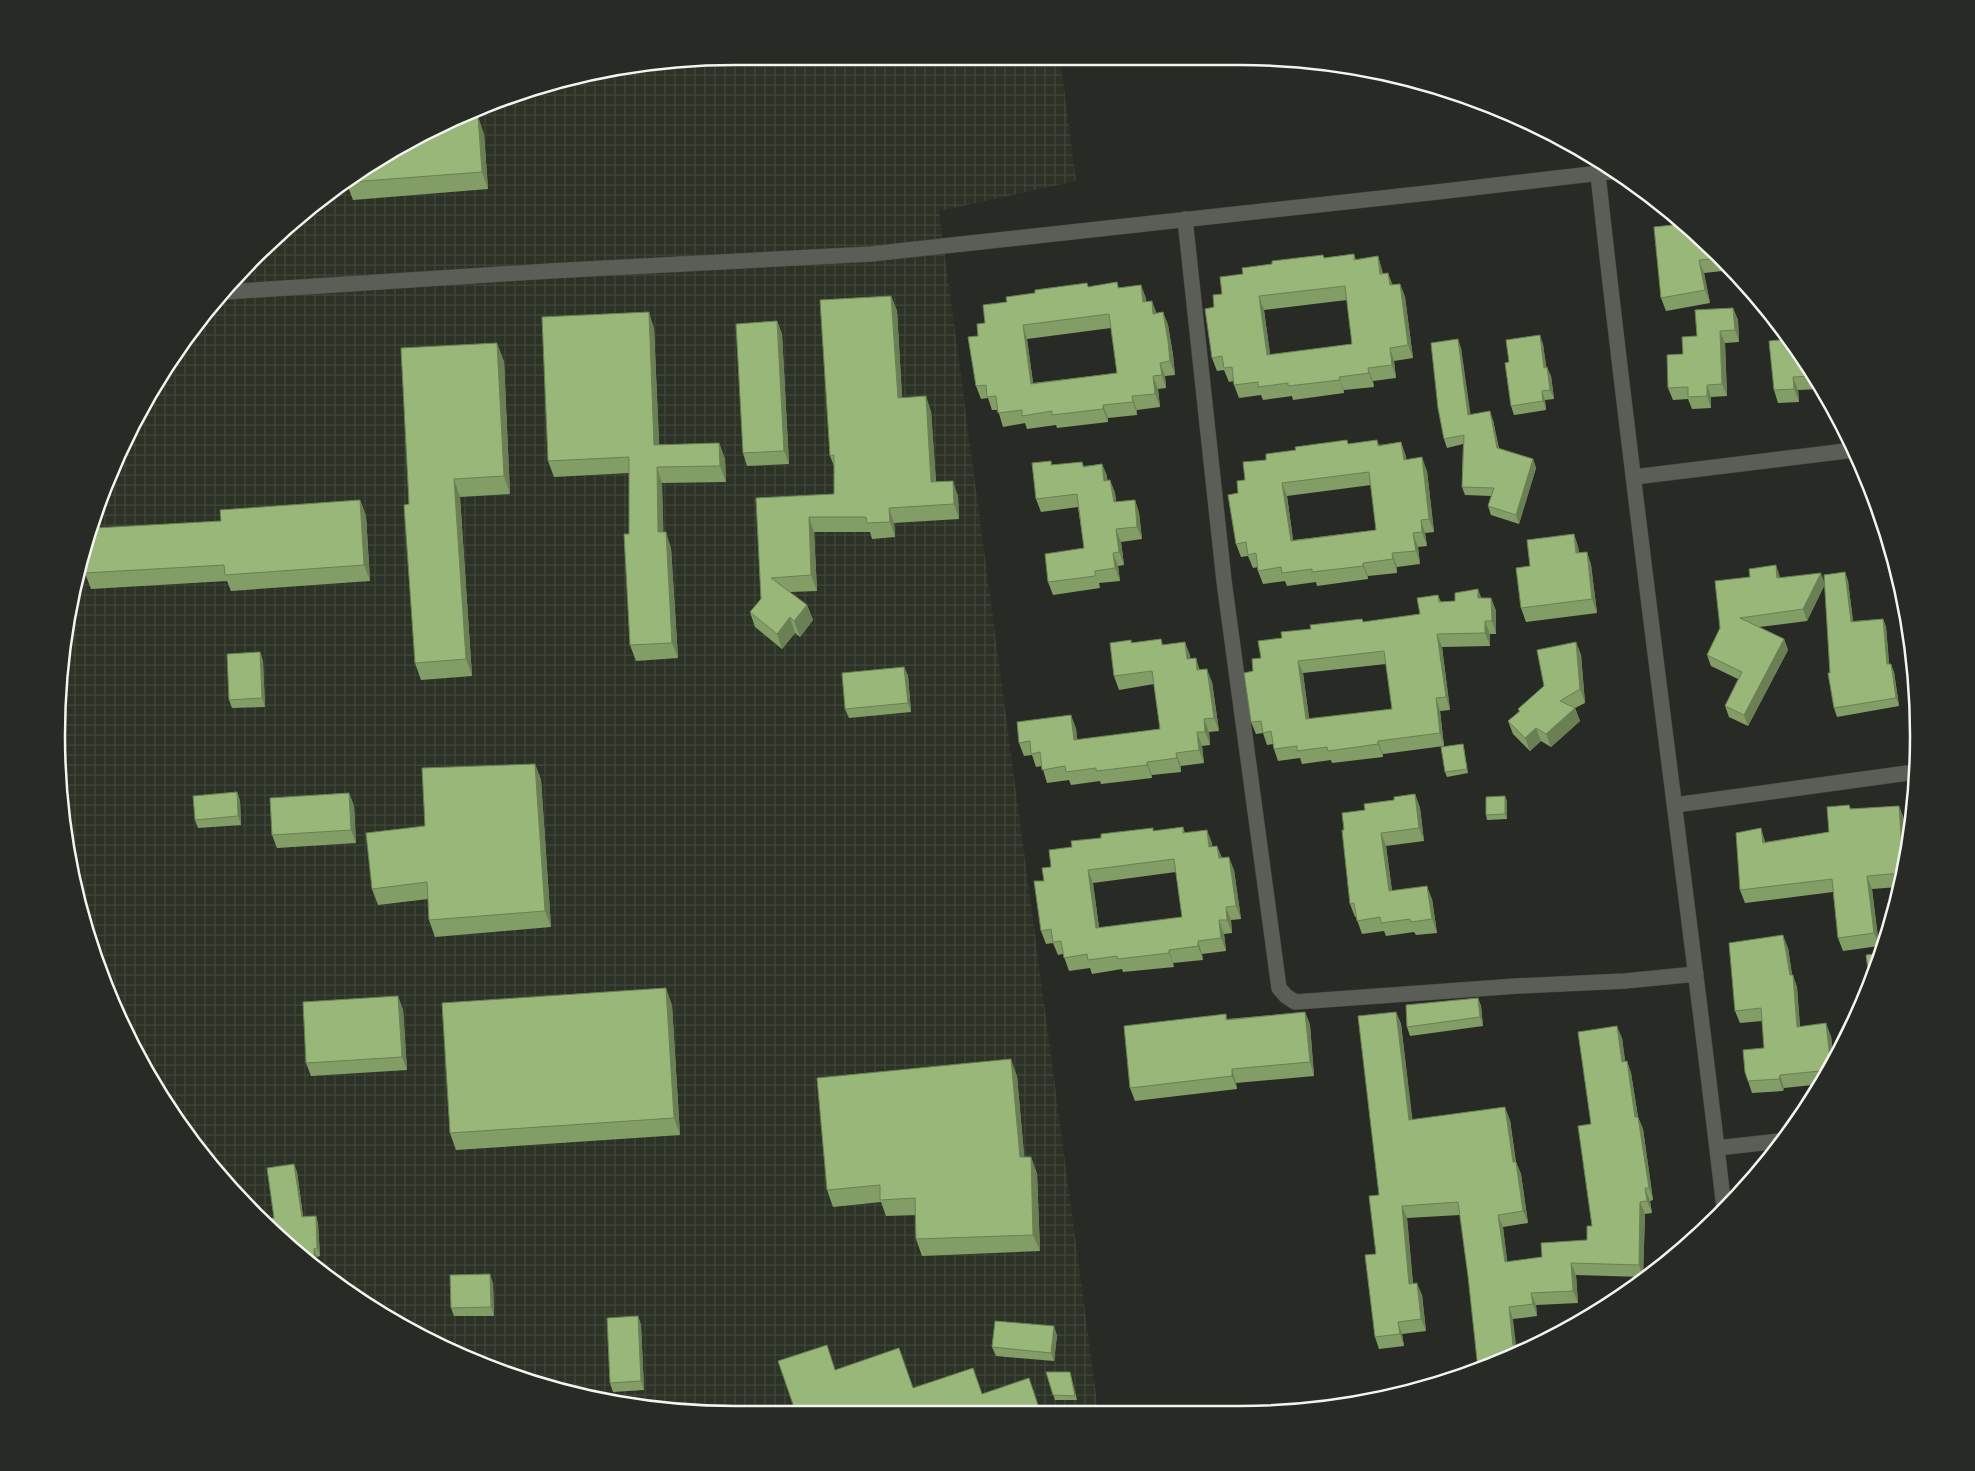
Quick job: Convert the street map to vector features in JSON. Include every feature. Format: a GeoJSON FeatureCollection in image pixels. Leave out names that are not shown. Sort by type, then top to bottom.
{"type":"FeatureCollection","features":[{"type":"Feature","properties":{"kind":"street"},"geometry":{"type":"LineString","coordinates":[[232,292],[871,254],[1604,173]]}},
{"type":"Feature","properties":{"kind":"street"},"geometry":{"type":"LineString","coordinates":[[1598,174],[1617,353],[1723,1200]]}},
{"type":"Feature","properties":{"kind":"street"},"geometry":{"type":"LineString","coordinates":[[1185,219],[1224,581],[1279,988],[1295,1002],[1507,986],[1625,981],[1696,974]]}},
{"type":"Feature","properties":{"kind":"street"},"geometry":{"type":"LineString","coordinates":[[1634,477],[1846,451]]}},
{"type":"Feature","properties":{"kind":"street"},"geometry":{"type":"LineString","coordinates":[[1675,805],[1909,773]]}},
{"type":"Feature","properties":{"kind":"street"},"geometry":{"type":"LineString","coordinates":[[1717,1148],[1773,1142]]}},
{"type":"Feature","properties":{"kind":"shaded area"},"geometry":{"type":"Polygon","coordinates":[[[1061,65],[1076,181],[939,211],[1097,1406],[692,1405],[605,1393],[562,1383],[479,1355],[439,1337],[363,1293],[293,1240],[261,1210],[231,1178],[178,1108],[134,1032],[116,992],[88,909],[78,866],[66,779],[65,736],[66,692],[78,605],[88,562],[116,479],[134,439],[178,363],[231,293],[293,231],[363,178],[400,155],[439,134],[479,116],[520,101],[562,88],[605,78],[692,66],[1061,65]]]}},
{"type":"Feature","properties":{"kind":"building"},"geometry":{"type":"Polygon","coordinates":[[[478,116],[482,172],[358,181],[400,155],[439,134],[478,116]]]}},
{"type":"Feature","properties":{"kind":"building"},"geometry":{"type":"Polygon","coordinates":[[[1674,225],[1712,259],[1699,260],[1705,290],[1661,298],[1654,227],[1674,225]]]}},
{"type":"Feature","properties":{"kind":"building"},"geometry":{"type":"Polygon","coordinates":[[[1354,254],[1354,260],[1378,256],[1380,274],[1388,273],[1390,285],[1400,284],[1408,345],[1390,348],[1392,365],[1368,368],[1369,373],[1339,377],[1340,380],[1288,386],[1288,383],[1258,387],[1258,382],[1234,385],[1232,367],[1224,368],[1222,356],[1212,358],[1205,309],[1214,307],[1213,295],[1222,294],[1220,277],[1243,274],[1242,268],[1272,264],[1272,261],[1323,255],[1324,258],[1354,254]],[[1345,286],[1259,296],[1267,355],[1352,344],[1345,286]]]}},
{"type":"Feature","properties":{"kind":"building"},"geometry":{"type":"Polygon","coordinates":[[[1117,282],[1118,288],[1141,285],[1143,302],[1152,301],[1153,314],[1163,312],[1170,361],[1160,363],[1162,375],[1153,376],[1155,394],[1132,396],[1133,402],[1103,405],[1103,409],[1052,415],[1052,411],[1022,416],[1022,410],[998,413],[996,396],[987,397],[986,385],[976,386],[968,337],[978,336],[977,324],[985,323],[983,305],[1007,302],[1006,297],[1035,293],[1035,290],[1087,283],[1088,287],[1117,282]],[[1109,314],[1023,325],[1031,384],[1117,373],[1109,314]]]}},
{"type":"Feature","properties":{"kind":"building"},"geometry":{"type":"Polygon","coordinates":[[[891,296],[898,398],[926,396],[931,482],[953,481],[954,504],[889,508],[890,522],[867,523],[866,517],[809,517],[811,575],[771,578],[807,605],[794,621],[790,617],[777,634],[750,612],[761,599],[756,498],[834,494],[834,455],[830,456],[820,300],[891,296]]]}},
{"type":"Feature","properties":{"kind":"building"},"geometry":{"type":"Polygon","coordinates":[[[1733,308],[1735,330],[1720,331],[1722,384],[1707,385],[1707,396],[1688,397],[1688,387],[1668,388],[1667,355],[1683,354],[1682,337],[1697,336],[1695,310],[1733,308]]]}},
{"type":"Feature","properties":{"kind":"building"},"geometry":{"type":"Polygon","coordinates":[[[649,312],[654,445],[719,443],[720,466],[657,467],[658,532],[666,532],[672,643],[630,645],[624,534],[629,534],[629,457],[548,461],[542,317],[649,312]]]}},
{"type":"Feature","properties":{"kind":"building"},"geometry":{"type":"Polygon","coordinates":[[[777,321],[784,451],[743,453],[736,324],[777,321]]]}},
{"type":"Feature","properties":{"kind":"building"},"geometry":{"type":"Polygon","coordinates":[[[1540,335],[1544,368],[1547,367],[1550,390],[1542,391],[1543,401],[1511,406],[1505,363],[1509,362],[1506,340],[1540,335]]]}},
{"type":"Feature","properties":{"kind":"building"},"geometry":{"type":"Polygon","coordinates":[[[1458,339],[1468,415],[1490,411],[1497,448],[1533,459],[1516,515],[1488,506],[1494,488],[1462,487],[1464,435],[1444,439],[1438,408],[1431,343],[1458,339]]]}},
{"type":"Feature","properties":{"kind":"building"},"geometry":{"type":"Polygon","coordinates":[[[1780,340],[1805,376],[1793,377],[1794,389],[1774,390],[1769,341],[1780,340]]]}},
{"type":"Feature","properties":{"kind":"building"},"geometry":{"type":"Polygon","coordinates":[[[497,343],[504,476],[454,479],[466,659],[415,663],[404,505],[409,504],[401,348],[497,343]]]}},
{"type":"Feature","properties":{"kind":"building"},"geometry":{"type":"Polygon","coordinates":[[[1347,440],[1348,444],[1377,440],[1378,446],[1401,442],[1404,460],[1422,457],[1429,519],[1421,520],[1422,532],[1413,533],[1416,551],[1392,553],[1393,559],[1363,563],[1363,566],[1312,572],[1312,569],[1282,573],[1281,567],[1258,571],[1256,553],[1248,555],[1246,542],[1236,544],[1228,495],[1238,493],[1237,481],[1245,480],[1243,462],[1266,460],[1266,454],[1296,450],[1295,447],[1347,440]],[[1369,472],[1282,483],[1291,541],[1376,530],[1369,472]]]}},
{"type":"Feature","properties":{"kind":"building"},"geometry":{"type":"Polygon","coordinates":[[[1051,461],[1051,465],[1082,462],[1083,467],[1102,464],[1104,481],[1110,480],[1114,502],[1135,500],[1137,527],[1116,529],[1119,552],[1113,553],[1115,568],[1095,571],[1095,576],[1048,582],[1045,554],[1084,548],[1077,494],[1036,499],[1032,463],[1051,461]]]}},
{"type":"Feature","properties":{"kind":"building"},"geometry":{"type":"Polygon","coordinates":[[[360,500],[364,565],[225,575],[224,565],[85,573],[99,528],[221,521],[220,510],[360,500]]]}},
{"type":"Feature","properties":{"kind":"building"},"geometry":{"type":"Polygon","coordinates":[[[1574,534],[1576,553],[1587,552],[1592,599],[1521,608],[1516,568],[1530,566],[1527,540],[1574,534]]]}},
{"type":"Feature","properties":{"kind":"building"},"geometry":{"type":"Polygon","coordinates":[[[1776,565],[1777,578],[1821,573],[1803,609],[1740,618],[1784,639],[1744,715],[1725,706],[1742,672],[1707,655],[1720,628],[1715,581],[1750,577],[1749,569],[1776,565]]]}},
{"type":"Feature","properties":{"kind":"building"},"geometry":{"type":"Polygon","coordinates":[[[1845,572],[1851,622],[1883,619],[1887,664],[1891,664],[1896,698],[1834,708],[1828,673],[1830,673],[1824,575],[1845,572]]]}},
{"type":"Feature","properties":{"kind":"building"},"geometry":{"type":"Polygon","coordinates":[[[1478,589],[1478,598],[1491,598],[1492,621],[1485,621],[1485,633],[1437,634],[1446,697],[1436,698],[1440,733],[1378,741],[1378,744],[1328,751],[1327,747],[1297,751],[1297,746],[1274,749],[1271,731],[1263,733],[1261,721],[1251,722],[1244,673],[1253,671],[1252,659],[1261,658],[1258,641],[1282,638],[1281,632],[1311,629],[1310,625],[1362,619],[1363,622],[1420,614],[1417,598],[1438,595],[1439,602],[1455,601],[1455,593],[1478,589]],[[1384,651],[1298,661],[1306,719],[1392,709],[1384,651]]]}},
{"type":"Feature","properties":{"kind":"building"},"geometry":{"type":"Polygon","coordinates":[[[1161,639],[1162,645],[1185,642],[1187,659],[1196,658],[1197,670],[1207,669],[1214,718],[1204,719],[1205,732],[1197,732],[1199,750],[1176,753],[1177,758],[1147,762],[1147,765],[1096,771],[1096,768],[1066,772],[1065,766],[1042,770],[1040,752],[1031,754],[1030,741],[1019,743],[1017,722],[1071,715],[1074,740],[1160,729],[1152,671],[1114,676],[1110,643],[1131,640],[1131,643],[1161,639]]]}},
{"type":"Feature","properties":{"kind":"building"},"geometry":{"type":"Polygon","coordinates":[[[1576,642],[1580,689],[1560,701],[1575,708],[1546,734],[1536,728],[1525,738],[1508,721],[1520,711],[1518,709],[1544,686],[1537,650],[1576,642]]]}},
{"type":"Feature","properties":{"kind":"building"},"geometry":{"type":"Polygon","coordinates":[[[260,652],[262,698],[229,700],[227,654],[260,652]]]}},
{"type":"Feature","properties":{"kind":"building"},"geometry":{"type":"Polygon","coordinates":[[[904,667],[908,703],[845,709],[842,673],[904,667]]]}},
{"type":"Feature","properties":{"kind":"building"},"geometry":{"type":"Polygon","coordinates":[[[1463,744],[1467,769],[1445,772],[1441,747],[1463,744]]]}},
{"type":"Feature","properties":{"kind":"building"},"geometry":{"type":"Polygon","coordinates":[[[535,764],[545,911],[429,920],[427,882],[372,889],[366,833],[425,826],[422,768],[535,764]]]}},
{"type":"Feature","properties":{"kind":"building"},"geometry":{"type":"Polygon","coordinates":[[[237,792],[238,816],[195,820],[193,796],[237,792]]]}},
{"type":"Feature","properties":{"kind":"building"},"geometry":{"type":"Polygon","coordinates":[[[349,793],[351,830],[272,835],[270,798],[349,793]]]}},
{"type":"Feature","properties":{"kind":"building"},"geometry":{"type":"Polygon","coordinates":[[[1415,794],[1419,828],[1381,833],[1389,891],[1427,886],[1432,919],[1411,922],[1410,919],[1381,923],[1380,917],[1357,921],[1354,903],[1350,904],[1342,813],[1365,810],[1364,804],[1394,800],[1394,797],[1415,794]]]}},
{"type":"Feature","properties":{"kind":"building"},"geometry":{"type":"Polygon","coordinates":[[[1505,796],[1505,814],[1486,815],[1486,797],[1505,796]]]}},
{"type":"Feature","properties":{"kind":"building"},"geometry":{"type":"Polygon","coordinates":[[[1849,805],[1850,809],[1899,806],[1901,840],[1895,874],[1867,876],[1874,933],[1838,938],[1832,879],[1740,890],[1736,833],[1761,828],[1763,843],[1829,832],[1827,807],[1849,805]]]}},
{"type":"Feature","properties":{"kind":"building"},"geometry":{"type":"Polygon","coordinates":[[[1183,827],[1183,833],[1207,830],[1209,847],[1217,846],[1219,858],[1229,857],[1236,906],[1226,907],[1227,920],[1219,920],[1221,938],[1198,941],[1198,946],[1169,950],[1169,953],[1118,959],[1117,956],[1088,960],[1087,954],[1064,958],[1061,941],[1053,942],[1051,929],[1041,931],[1034,881],[1044,881],[1042,868],[1051,867],[1049,850],[1072,847],[1071,841],[1101,838],[1101,834],[1153,828],[1153,831],[1183,827]],[[1174,859],[1088,870],[1096,928],[1182,917],[1174,859]]]}},
{"type":"Feature","properties":{"kind":"building"},"geometry":{"type":"Polygon","coordinates":[[[1783,935],[1790,975],[1793,975],[1797,1027],[1826,1023],[1829,1054],[1820,1071],[1780,1075],[1779,1079],[1748,1081],[1745,1072],[1743,1050],[1764,1048],[1761,1008],[1735,1011],[1729,943],[1783,935]]]}},
{"type":"Feature","properties":{"kind":"building"},"geometry":{"type":"Polygon","coordinates":[[[1873,954],[1868,968],[1866,955],[1873,954]]]}},
{"type":"Feature","properties":{"kind":"building"},"geometry":{"type":"Polygon","coordinates":[[[666,988],[674,1118],[450,1133],[442,1003],[666,988]]]}},
{"type":"Feature","properties":{"kind":"building"},"geometry":{"type":"Polygon","coordinates":[[[398,996],[402,1057],[306,1063],[303,1002],[398,996]]]}},
{"type":"Feature","properties":{"kind":"building"},"geometry":{"type":"Polygon","coordinates":[[[1478,998],[1480,1017],[1407,1027],[1406,1005],[1478,998]]]}},
{"type":"Feature","properties":{"kind":"building"},"geometry":{"type":"Polygon","coordinates":[[[1305,1012],[1310,1062],[1232,1069],[1232,1076],[1130,1088],[1124,1026],[1226,1014],[1226,1020],[1305,1012]]]}},
{"type":"Feature","properties":{"kind":"building"},"geometry":{"type":"Polygon","coordinates":[[[1396,1012],[1409,1120],[1505,1107],[1523,1211],[1498,1215],[1505,1262],[1542,1257],[1541,1243],[1587,1240],[1587,1226],[1592,1226],[1578,1126],[1591,1124],[1578,1032],[1617,1026],[1622,1062],[1627,1061],[1635,1117],[1638,1117],[1649,1188],[1645,1188],[1647,1201],[1640,1202],[1639,1265],[1571,1263],[1573,1291],[1531,1293],[1533,1304],[1509,1307],[1513,1345],[1521,1344],[1477,1362],[1458,1202],[1402,1206],[1409,1284],[1417,1283],[1421,1319],[1398,1322],[1400,1334],[1375,1337],[1365,1255],[1376,1254],[1369,1196],[1379,1195],[1358,1016],[1396,1012]]]}},
{"type":"Feature","properties":{"kind":"building"},"geometry":{"type":"Polygon","coordinates":[[[1011,1059],[1020,1157],[1031,1157],[1033,1235],[916,1239],[915,1198],[880,1200],[880,1185],[827,1190],[817,1078],[1011,1059]]]}},
{"type":"Feature","properties":{"kind":"building"},"geometry":{"type":"Polygon","coordinates":[[[294,1164],[302,1217],[316,1216],[317,1248],[314,1249],[314,1257],[272,1220],[272,1218],[274,1218],[267,1168],[294,1164]]]}},
{"type":"Feature","properties":{"kind":"building"},"geometry":{"type":"Polygon","coordinates":[[[490,1274],[491,1307],[451,1308],[450,1275],[490,1274]]]}},
{"type":"Feature","properties":{"kind":"building"},"geometry":{"type":"Polygon","coordinates":[[[638,1316],[641,1381],[610,1383],[607,1318],[638,1316]]]}},
{"type":"Feature","properties":{"kind":"building"},"geometry":{"type":"Polygon","coordinates":[[[995,1321],[1054,1326],[1051,1353],[992,1347],[995,1321]]]}},
{"type":"Feature","properties":{"kind":"building"},"geometry":{"type":"Polygon","coordinates":[[[827,1345],[835,1370],[899,1348],[913,1388],[973,1368],[982,1394],[1029,1378],[1038,1406],[794,1406],[778,1361],[827,1345]]]}},
{"type":"Feature","properties":{"kind":"building"},"geometry":{"type":"Polygon","coordinates":[[[1046,1372],[1070,1372],[1075,1396],[1053,1395],[1046,1372]]]}}]}
